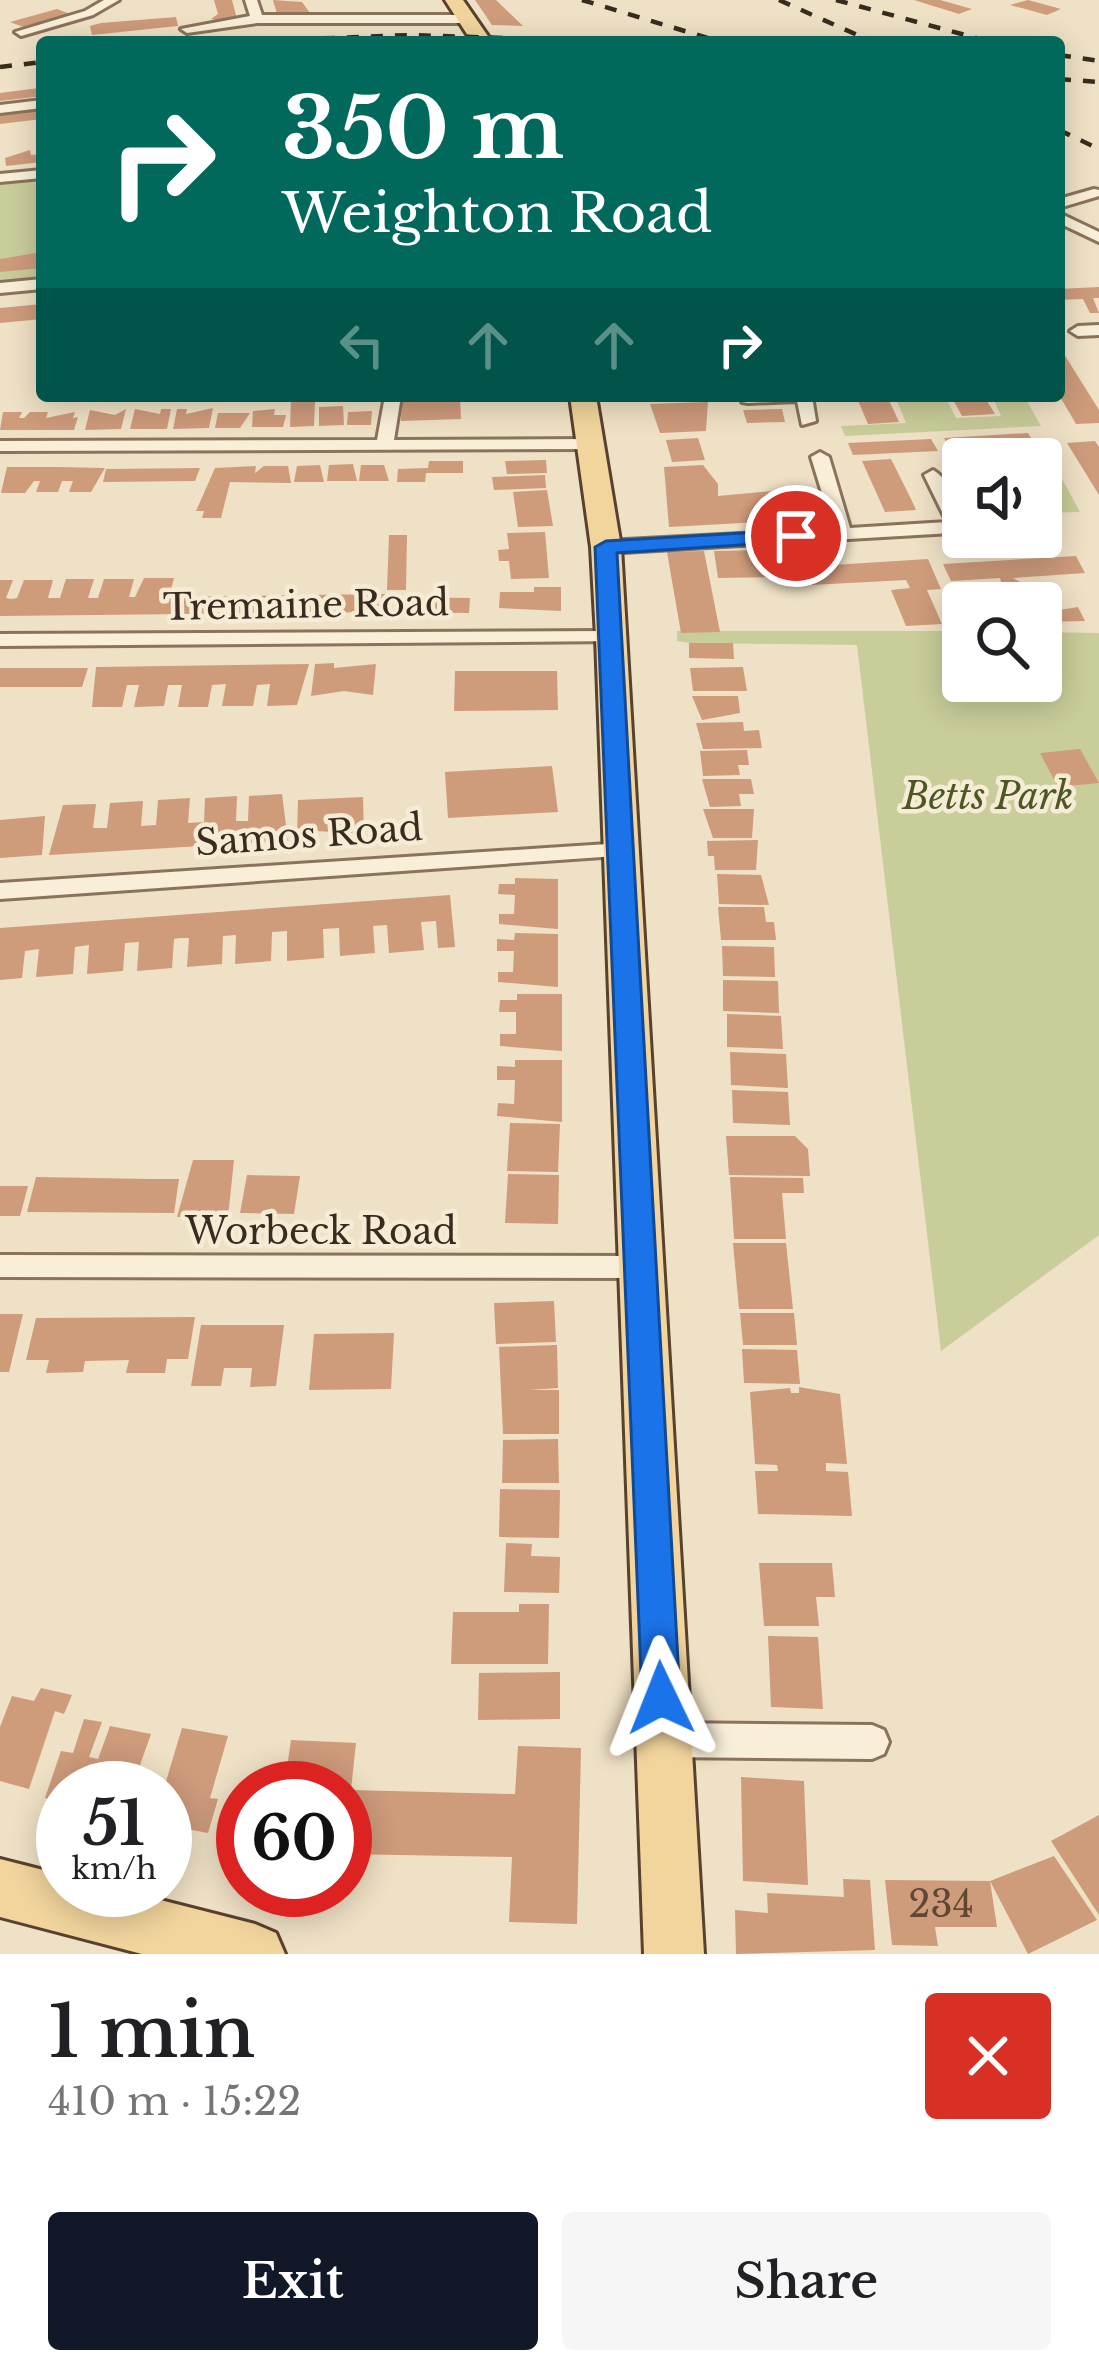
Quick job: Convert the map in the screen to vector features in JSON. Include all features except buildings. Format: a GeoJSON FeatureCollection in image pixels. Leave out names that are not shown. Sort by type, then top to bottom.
{"type":"FeatureCollection","features":[{"type":"Feature","properties":{"kind":"main road"},"geometry":{"type":"LineString","coordinates":[[454,0],[478,36]]}},
{"type":"Feature","properties":{"kind":"main road"},"geometry":{"type":"LineString","coordinates":[[584,402],[606,547],[613,637],[674,1954]]}},
{"type":"Feature","properties":{"kind":"main road"},"geometry":{"type":"LineString","coordinates":[[0,1888],[255,1954]]}},
{"type":"Feature","properties":{"kind":"street"},"geometry":{"type":"LineString","coordinates":[[21,32],[57,27],[113,0]]}},
{"type":"Feature","properties":{"kind":"street"},"geometry":{"type":"LineString","coordinates":[[251,0],[257,19]]}},
{"type":"Feature","properties":{"kind":"street"},"geometry":{"type":"LineString","coordinates":[[187,29],[257,19],[467,19]]}},
{"type":"Feature","properties":{"kind":"street"},"geometry":{"type":"LineString","coordinates":[[0,109],[36,105]]}},
{"type":"Feature","properties":{"kind":"street"},"geometry":{"type":"LineString","coordinates":[[0,178],[36,175]]}},
{"type":"Feature","properties":{"kind":"street"},"geometry":{"type":"LineString","coordinates":[[1065,212],[1094,193]]}},
{"type":"Feature","properties":{"kind":"street"},"geometry":{"type":"LineString","coordinates":[[1065,218],[1099,238]]}},
{"type":"Feature","properties":{"kind":"street"},"geometry":{"type":"LineString","coordinates":[[0,288],[36,285]]}},
{"type":"Feature","properties":{"kind":"street"},"geometry":{"type":"LineString","coordinates":[[1078,331],[1099,330]]}},
{"type":"Feature","properties":{"kind":"street"},"geometry":{"type":"LineString","coordinates":[[386,443],[392,402]]}},
{"type":"Feature","properties":{"kind":"street"},"geometry":{"type":"LineString","coordinates":[[805,402],[808,421]]}},
{"type":"Feature","properties":{"kind":"street"},"geometry":{"type":"LineString","coordinates":[[0,446],[590,443]]}},
{"type":"Feature","properties":{"kind":"street"},"geometry":{"type":"LineString","coordinates":[[820,457],[843,533]]}},
{"type":"Feature","properties":{"kind":"street"},"geometry":{"type":"LineString","coordinates":[[933,475],[942,494]]}},
{"type":"Feature","properties":{"kind":"street"},"geometry":{"type":"LineString","coordinates":[[606,547],[942,531]]}},
{"type":"Feature","properties":{"kind":"street","name":"Tremaine Road"},"geometry":{"type":"LineString","coordinates":[[0,640],[613,637]]}},
{"type":"Feature","properties":{"kind":"street","name":"Samos Road"},"geometry":{"type":"LineString","coordinates":[[0,891],[623,850]]}},
{"type":"Feature","properties":{"kind":"street","name":"Worbeck Road"},"geometry":{"type":"LineString","coordinates":[[0,1266],[642,1267]]}},
{"type":"Feature","properties":{"kind":"street"},"geometry":{"type":"LineString","coordinates":[[663,1740],[872,1742]]}},
{"type":"Feature","properties":{"kind":"green space"},"geometry":{"type":"Polygon","coordinates":[[[36,180],[36,279],[0,282],[0,183],[36,180]]]}},
{"type":"Feature","properties":{"kind":"green space"},"geometry":{"type":"Polygon","coordinates":[[[897,402],[948,402],[956,418],[1001,416],[995,402],[1027,402],[1041,426],[845,436],[841,426],[906,423],[897,402]]]}},
{"type":"Feature","properties":{"kind":"green space"},"geometry":{"type":"Polygon","coordinates":[[[1062,479],[1080,512],[1062,512],[1062,479]]]}},
{"type":"Feature","properties":{"kind":"green space","name":"Betts Park"},"geometry":{"type":"Polygon","coordinates":[[[677,631],[942,631],[942,702],[1062,702],[1062,632],[1099,633],[1099,1235],[941,1351],[857,645],[677,641],[677,631]]]}},
{"type":"Feature","properties":{"kind":"railway"},"geometry":{"type":"LineString","coordinates":[[582,0],[701,36]]}},
{"type":"Feature","properties":{"kind":"railway"},"geometry":{"type":"LineString","coordinates":[[779,0],[860,36]]}},
{"type":"Feature","properties":{"kind":"railway"},"geometry":{"type":"LineString","coordinates":[[836,0],[969,36]]}},
{"type":"Feature","properties":{"kind":"railway"},"geometry":{"type":"LineString","coordinates":[[385,36],[442,36]]}},
{"type":"Feature","properties":{"kind":"railway"},"geometry":{"type":"LineString","coordinates":[[1065,56],[1099,61]]}},
{"type":"Feature","properties":{"kind":"railway"},"geometry":{"type":"LineString","coordinates":[[0,67],[36,63]]}},
{"type":"Feature","properties":{"kind":"railway"},"geometry":{"type":"LineString","coordinates":[[1065,79],[1099,82]]}},
{"type":"Feature","properties":{"kind":"railway"},"geometry":{"type":"LineString","coordinates":[[1065,133],[1099,149]]}},
{"type":"Feature","properties":{"kind":"route"},"geometry":{"type":"LineString","coordinates":[[661,1698],[606,547],[796,536]]}}]}
